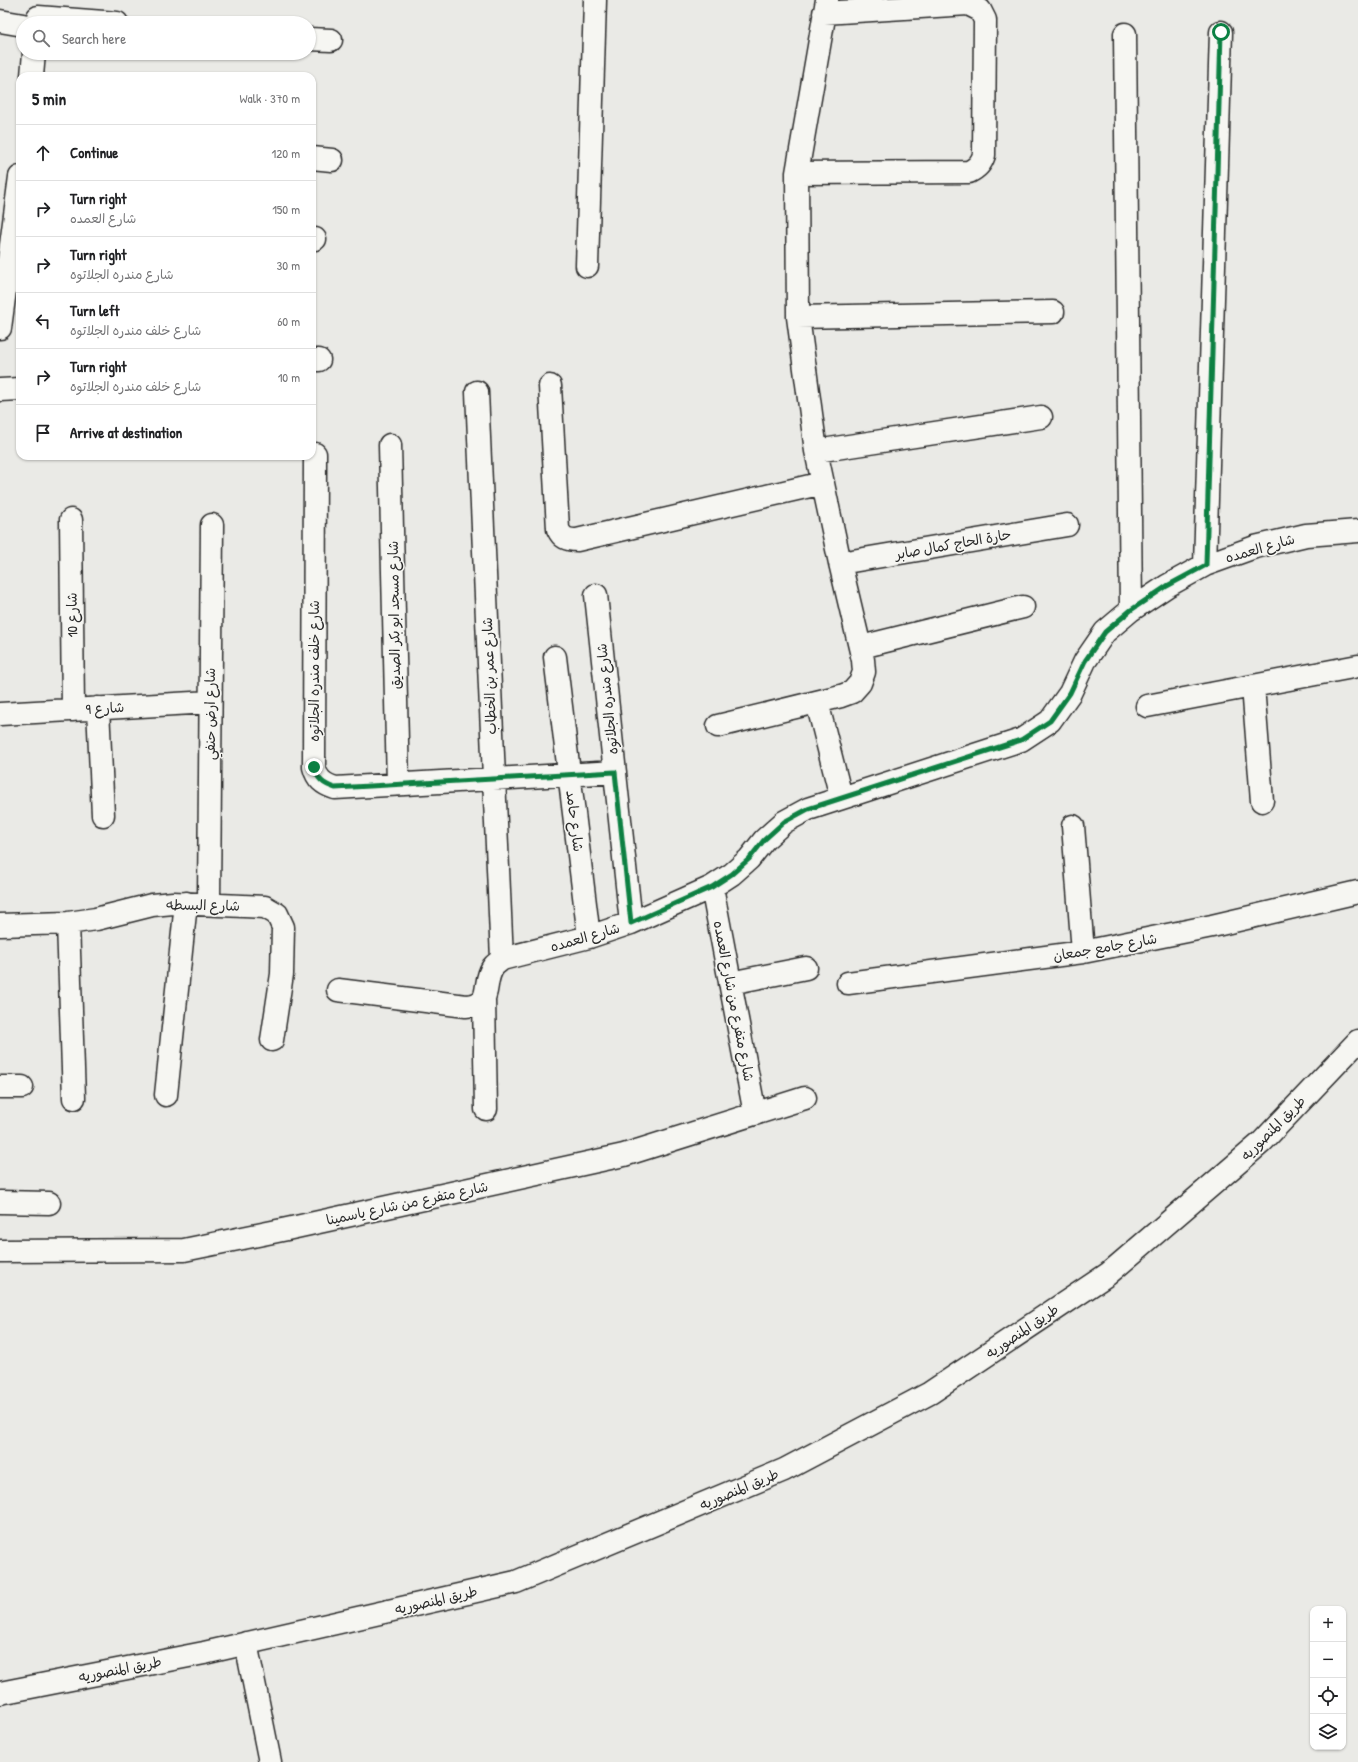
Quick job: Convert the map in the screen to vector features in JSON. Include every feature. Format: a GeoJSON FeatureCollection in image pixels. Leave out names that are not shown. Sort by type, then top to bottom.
{"type":"FeatureCollection","features":[{"type":"Feature","properties":{"kind":"street"},"geometry":{"type":"LineString","coordinates":[[587,266],[595,0]]}},
{"type":"Feature","properties":{"kind":"street"},"geometry":{"type":"LineString","coordinates":[[718,726],[818,702],[852,692],[860,683],[864,672],[861,647],[840,563],[816,451],[798,317],[797,173],[825,7],[968,4],[980,10],[985,20],[984,155],[981,162],[975,168],[969,172],[797,173]]}},
{"type":"Feature","properties":{"kind":"street"},"geometry":{"type":"LineString","coordinates":[[0,21],[16,19]]}},
{"type":"Feature","properties":{"kind":"street"},"geometry":{"type":"LineString","coordinates":[[1206,565],[1221,32]]}},
{"type":"Feature","properties":{"kind":"street"},"geometry":{"type":"LineString","coordinates":[[1125,34],[1131,610]]}},
{"type":"Feature","properties":{"kind":"street"},"geometry":{"type":"LineString","coordinates":[[316,39],[331,40]]}},
{"type":"Feature","properties":{"kind":"street"},"geometry":{"type":"LineString","coordinates":[[32,72],[33,60]]}},
{"type":"Feature","properties":{"kind":"street"},"geometry":{"type":"LineString","coordinates":[[0,328],[16,228]]}},
{"type":"Feature","properties":{"kind":"street"},"geometry":{"type":"LineString","coordinates":[[798,317],[1053,312]]}},
{"type":"Feature","properties":{"kind":"street"},"geometry":{"type":"LineString","coordinates":[[550,386],[558,529],[562,536],[568,540],[577,540],[823,483]]}},
{"type":"Feature","properties":{"kind":"street"},"geometry":{"type":"LineString","coordinates":[[0,390],[16,389]]}},
{"type":"Feature","properties":{"kind":"street","name":"شارع عمر بن الخطاب"},"geometry":{"type":"LineString","coordinates":[[477,392],[502,959]]}},
{"type":"Feature","properties":{"kind":"street"},"geometry":{"type":"LineString","coordinates":[[816,451],[1041,417]]}},
{"type":"Feature","properties":{"kind":"street","name":"شارع مسجد ابو بكر الصديق"},"geometry":{"type":"LineString","coordinates":[[390,445],[398,784]]}},
{"type":"Feature","properties":{"kind":"street","name":"شارع خلف مندره الجلاتوه"},"geometry":{"type":"LineString","coordinates":[[315,460],[314,767],[316,775],[320,781],[335,788],[615,772]]}},
{"type":"Feature","properties":{"kind":"street","name":"شارع 10"},"geometry":{"type":"LineString","coordinates":[[70,520],[73,710]]}},
{"type":"Feature","properties":{"kind":"street","name":"شارع ارض حنفي"},"geometry":{"type":"LineString","coordinates":[[209,904],[212,525]]}},
{"type":"Feature","properties":{"kind":"street","name":"حارة الحاج كمال صابر"},"geometry":{"type":"LineString","coordinates":[[840,563],[1067,525]]}},
{"type":"Feature","properties":{"kind":"street","name":"شارع العمده"},"geometry":{"type":"LineString","coordinates":[[502,959],[589,937],[631,923],[712,887],[732,874],[749,859],[764,840],[784,822],[808,809],[841,797],[1021,740],[1050,721],[1070,693],[1085,661],[1105,632],[1131,610],[1167,586],[1206,565],[1255,547],[1291,538],[1306,535],[1358,531]]}},
{"type":"Feature","properties":{"kind":"street","name":"شارع مندره الجلاتوه"},"geometry":{"type":"LineString","coordinates":[[596,595],[631,923]]}},
{"type":"Feature","properties":{"kind":"street"},"geometry":{"type":"LineString","coordinates":[[861,647],[1023,607]]}},
{"type":"Feature","properties":{"kind":"street","name":"شارع حامد"},"geometry":{"type":"LineString","coordinates":[[555,658],[589,937]]}},
{"type":"Feature","properties":{"kind":"street"},"geometry":{"type":"LineString","coordinates":[[1147,706],[1358,666]]}},
{"type":"Feature","properties":{"kind":"street"},"geometry":{"type":"LineString","coordinates":[[1253,686],[1262,802]]}},
{"type":"Feature","properties":{"kind":"street","name":"شارع 9"},"geometry":{"type":"LineString","coordinates":[[0,714],[210,702]]}},
{"type":"Feature","properties":{"kind":"street"},"geometry":{"type":"LineString","coordinates":[[818,702],[841,797]]}},
{"type":"Feature","properties":{"kind":"street"},"geometry":{"type":"LineString","coordinates":[[98,708],[103,815]]}},
{"type":"Feature","properties":{"kind":"street"},"geometry":{"type":"LineString","coordinates":[[1073,826],[1083,952]]}},
{"type":"Feature","properties":{"kind":"street","name":"شارع متفرع من شارع العمده"},"geometry":{"type":"LineString","coordinates":[[712,887],[755,1114]]}},
{"type":"Feature","properties":{"kind":"street","name":"شارع جامع جمعان"},"geometry":{"type":"LineString","coordinates":[[848,983],[1083,952],[1212,926],[1358,892]]}},
{"type":"Feature","properties":{"kind":"street"},"geometry":{"type":"LineString","coordinates":[[166,1095],[186,903]]}},
{"type":"Feature","properties":{"kind":"street","name":"شارع البسطه"},"geometry":{"type":"LineString","coordinates":[[0,925],[68,923],[96,920],[152,905],[186,903],[265,907],[277,914],[283,927],[282,974],[272,1040]]}},
{"type":"Feature","properties":{"kind":"street"},"geometry":{"type":"LineString","coordinates":[[68,923],[74,1098]]}},
{"type":"Feature","properties":{"kind":"street"},"geometry":{"type":"LineString","coordinates":[[486,1109],[484,999],[487,990],[488,978],[493,967],[502,959]]}},
{"type":"Feature","properties":{"kind":"street"},"geometry":{"type":"LineString","coordinates":[[730,983],[806,968]]}},
{"type":"Feature","properties":{"kind":"street"},"geometry":{"type":"LineString","coordinates":[[338,990],[466,1006],[476,1005],[484,999]]}},
{"type":"Feature","properties":{"kind":"street","name":"طريق المنصوريه"},"geometry":{"type":"LineString","coordinates":[[0,1693],[196,1654],[516,1582],[784,1470],[930,1393],[1108,1274],[1262,1142],[1358,1041]]}},
{"type":"Feature","properties":{"kind":"street"},"geometry":{"type":"LineString","coordinates":[[0,1087],[22,1087]]}},
{"type":"Feature","properties":{"kind":"street","name":"شارع متفرع من شارع ياسمينا"},"geometry":{"type":"LineString","coordinates":[[0,1251],[184,1250],[302,1226],[624,1155],[805,1098]]}},
{"type":"Feature","properties":{"kind":"street"},"geometry":{"type":"LineString","coordinates":[[0,1202],[49,1203]]}},
{"type":"Feature","properties":{"kind":"street"},"geometry":{"type":"LineString","coordinates":[[246,1643],[270,1762]]}},
{"type":"Feature","properties":{"kind":"route"},"geometry":{"type":"LineString","coordinates":[[314,767],[316,775],[320,781],[327,786],[335,788],[615,772],[631,923],[712,887],[732,874],[749,859],[764,840],[784,822],[808,809],[841,797],[1021,740],[1050,721],[1070,693],[1085,661],[1105,632],[1131,610],[1167,586],[1206,565],[1221,32]]}}]}
